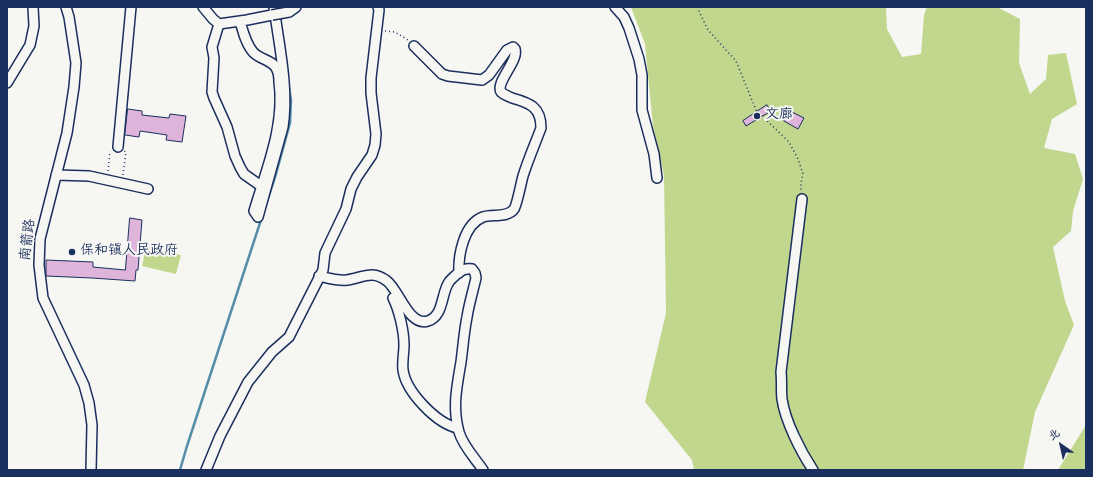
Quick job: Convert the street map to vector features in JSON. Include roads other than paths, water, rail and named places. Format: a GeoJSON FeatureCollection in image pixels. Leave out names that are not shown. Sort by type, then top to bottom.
{"type":"FeatureCollection","features":[{"type":"Feature","properties":{"kind":"street"},"geometry":{"type":"LineString","coordinates":[[7,83],[30,45],[34,26],[33,7]]}},
{"type":"Feature","properties":{"kind":"street","name":"南箭路"},"geometry":{"type":"LineString","coordinates":[[66,7],[76,63],[74,87],[67,133],[40,239],[39,265],[43,298],[84,385],[89,404],[92,425],[91,470]]}},
{"type":"Feature","properties":{"kind":"street"},"geometry":{"type":"LineString","coordinates":[[118,150],[131,7]]}},
{"type":"Feature","properties":{"kind":"street"},"geometry":{"type":"LineString","coordinates":[[203,7],[219,24],[240,21],[273,11],[292,9]]}},
{"type":"Feature","properties":{"kind":"street"},"geometry":{"type":"LineString","coordinates":[[206,470],[220,436],[248,382],[272,352],[289,337],[322,270],[325,253],[346,209],[351,189],[372,155],[376,134],[371,94],[371,78],[379,10],[378,7]]}},
{"type":"Feature","properties":{"kind":"street"},"geometry":{"type":"LineString","coordinates":[[615,7],[624,17],[639,59],[642,75],[642,110],[654,154],[657,178]]}},
{"type":"Feature","properties":{"kind":"street"},"geometry":{"type":"LineString","coordinates":[[240,21],[246,40],[253,53],[269,61],[277,69],[280,90],[278,126],[254,211],[258,217],[283,127],[285,114],[284,86],[273,11]]}},
{"type":"Feature","properties":{"kind":"street"},"geometry":{"type":"LineString","coordinates":[[219,24],[212,47],[214,58],[212,92],[227,127],[235,156],[240,167],[244,174],[261,186]]}},
{"type":"Feature","properties":{"kind":"street"},"geometry":{"type":"LineString","coordinates":[[414,46],[442,74],[482,80],[489,75],[507,50],[513,47],[516,49],[516,54],[500,89],[506,96],[535,107],[541,123],[541,128],[522,177],[515,207],[511,212],[482,218],[470,228],[464,238],[458,265],[459,273]]}},
{"type":"Feature","properties":{"kind":"street"},"geometry":{"type":"LineString","coordinates":[[56,175],[89,176],[148,188]]}},
{"type":"Feature","properties":{"kind":"street"},"geometry":{"type":"LineString","coordinates":[[802,200],[782,372],[782,399],[797,441],[813,470]]}},
{"type":"Feature","properties":{"kind":"street"},"geometry":{"type":"LineString","coordinates":[[319,276],[340,280],[348,280],[369,274],[380,277],[393,287],[413,318],[426,322],[437,314],[448,283],[459,273],[468,268],[472,269],[476,278],[467,318],[461,362],[456,383],[455,398],[458,428],[464,443],[483,470]]}},
{"type":"Feature","properties":{"kind":"street"},"geometry":{"type":"LineString","coordinates":[[388,282],[388,290],[398,307],[404,344],[403,371],[407,382],[423,405],[434,415],[453,427],[458,428]]}},
{"type":"Feature","properties":{"kind":"waterway"},"geometry":{"type":"LineString","coordinates":[[180,470],[276,174],[290,123],[291,100],[288,82]]}},
{"type":"Feature","properties":{"kind":"place","name":"文廊"},"geometry":{"type":"Point","coordinates":[757,116]}},
{"type":"Feature","properties":{"kind":"place","name":"保和镇人民政府"},"geometry":{"type":"Point","coordinates":[72,252]}}]}
